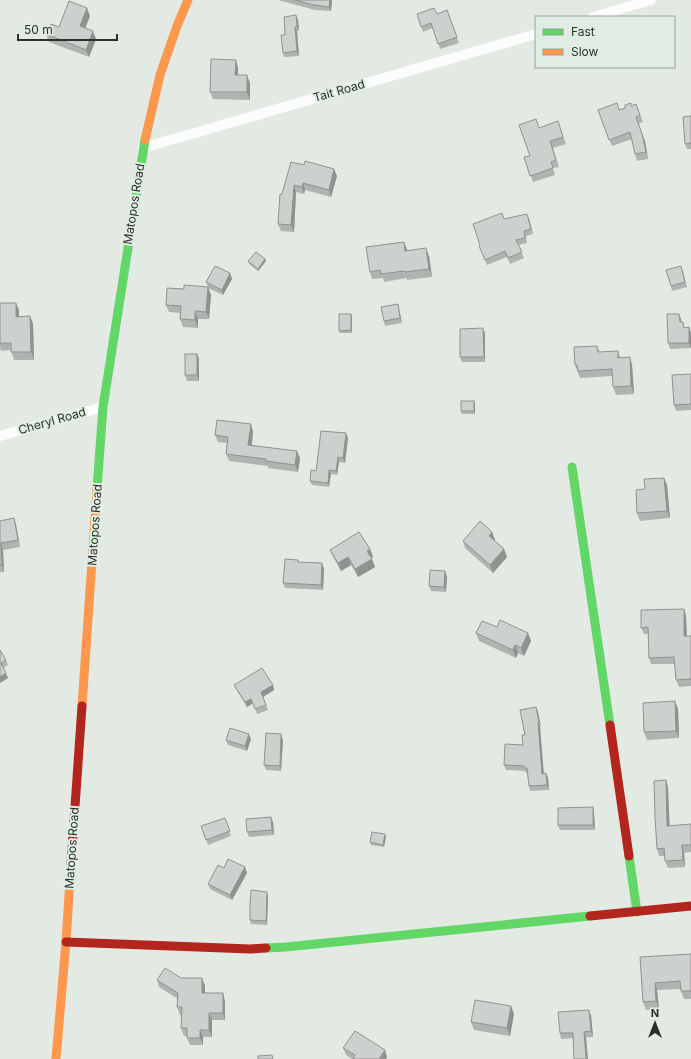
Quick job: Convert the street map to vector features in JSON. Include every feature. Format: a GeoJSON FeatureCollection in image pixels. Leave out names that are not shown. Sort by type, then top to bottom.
{"type":"FeatureCollection","features":[{"type":"Feature","properties":{"kind":"street","name":"Matopos Road"},"geometry":{"type":"LineString","coordinates":[[56,1059],[66,942],[103,407],[143,148],[160,75],[177,26],[188,0]]}},
{"type":"Feature","properties":{"kind":"street"},"geometry":{"type":"LineString","coordinates":[[596,16],[651,0]]}},
{"type":"Feature","properties":{"kind":"street","name":"Tait Road"},"geometry":{"type":"LineString","coordinates":[[143,148],[535,34]]}},
{"type":"Feature","properties":{"kind":"street","name":"Cheryl Road"},"geometry":{"type":"LineString","coordinates":[[0,436],[103,407]]}},
{"type":"Feature","properties":{"kind":"street"},"geometry":{"type":"LineString","coordinates":[[572,466],[636,912]]}},
{"type":"Feature","properties":{"kind":"street"},"geometry":{"type":"LineString","coordinates":[[66,942],[250,948],[286,947],[691,906]]}},
{"type":"Feature","properties":{"kind":"building"},"geometry":{"type":"Polygon","coordinates":[[[295,0],[330,0],[329,7],[295,0]]]}},
{"type":"Feature","properties":{"kind":"building"},"geometry":{"type":"Polygon","coordinates":[[[69,1],[87,8],[80,26],[93,31],[86,50],[46,34],[51,24],[59,27],[69,1]]]}},
{"type":"Feature","properties":{"kind":"building"},"geometry":{"type":"Polygon","coordinates":[[[434,8],[437,14],[447,10],[457,37],[438,44],[431,23],[421,27],[417,14],[434,8]]]}},
{"type":"Feature","properties":{"kind":"building"},"geometry":{"type":"Polygon","coordinates":[[[296,15],[297,26],[295,27],[297,51],[283,53],[281,35],[285,35],[284,17],[296,15]]]}},
{"type":"Feature","properties":{"kind":"building"},"geometry":{"type":"Polygon","coordinates":[[[211,59],[236,60],[235,75],[247,75],[247,92],[210,92],[211,59]]]}},
{"type":"Feature","properties":{"kind":"building"},"geometry":{"type":"Polygon","coordinates":[[[617,103],[619,110],[625,108],[625,105],[631,103],[631,106],[636,104],[640,115],[636,117],[646,152],[635,154],[630,132],[609,140],[598,110],[617,103]]]}},
{"type":"Feature","properties":{"kind":"building"},"geometry":{"type":"Polygon","coordinates":[[[691,116],[691,143],[685,144],[683,117],[691,116]]]}},
{"type":"Feature","properties":{"kind":"building"},"geometry":{"type":"Polygon","coordinates":[[[536,119],[539,128],[558,121],[563,137],[550,141],[556,160],[551,162],[553,168],[530,176],[524,157],[530,156],[519,125],[536,119]]]}},
{"type":"Feature","properties":{"kind":"building"},"geometry":{"type":"Polygon","coordinates":[[[305,161],[334,169],[329,190],[303,183],[302,187],[294,185],[291,225],[278,224],[280,194],[282,194],[291,162],[304,165],[305,161]]]}},
{"type":"Feature","properties":{"kind":"building"},"geometry":{"type":"Polygon","coordinates":[[[502,213],[504,219],[527,214],[531,229],[524,231],[525,238],[516,240],[522,252],[508,258],[505,251],[485,260],[479,246],[480,245],[473,224],[502,213]]]}},
{"type":"Feature","properties":{"kind":"building"},"geometry":{"type":"Polygon","coordinates":[[[404,242],[405,251],[426,248],[429,269],[381,274],[380,270],[370,272],[366,247],[404,242]]]}},
{"type":"Feature","properties":{"kind":"building"},"geometry":{"type":"Polygon","coordinates":[[[256,252],[265,259],[258,269],[248,261],[256,252]]]}},
{"type":"Feature","properties":{"kind":"building"},"geometry":{"type":"Polygon","coordinates":[[[215,266],[230,273],[222,290],[206,282],[215,266]]]}},
{"type":"Feature","properties":{"kind":"building"},"geometry":{"type":"Polygon","coordinates":[[[681,266],[685,282],[671,286],[666,270],[681,266]]]}},
{"type":"Feature","properties":{"kind":"building"},"geometry":{"type":"Polygon","coordinates":[[[184,285],[208,287],[206,312],[195,311],[195,320],[180,319],[181,306],[166,305],[167,288],[184,289],[184,285]]]}},
{"type":"Feature","properties":{"kind":"building"},"geometry":{"type":"Polygon","coordinates":[[[0,303],[16,303],[16,317],[30,316],[31,352],[11,352],[11,343],[0,343],[0,303]]]}},
{"type":"Feature","properties":{"kind":"building"},"geometry":{"type":"Polygon","coordinates":[[[398,304],[400,318],[384,321],[381,307],[398,304]]]}},
{"type":"Feature","properties":{"kind":"building"},"geometry":{"type":"Polygon","coordinates":[[[339,314],[351,314],[351,330],[339,331],[339,314]]]}},
{"type":"Feature","properties":{"kind":"building"},"geometry":{"type":"Polygon","coordinates":[[[667,314],[679,314],[680,322],[683,322],[684,328],[689,327],[689,343],[668,343],[667,314]]]}},
{"type":"Feature","properties":{"kind":"building"},"geometry":{"type":"Polygon","coordinates":[[[483,328],[484,357],[460,357],[460,329],[483,328]]]}},
{"type":"Feature","properties":{"kind":"building"},"geometry":{"type":"Polygon","coordinates":[[[597,346],[598,352],[618,351],[618,358],[630,357],[631,386],[613,387],[612,369],[578,371],[577,365],[575,365],[574,347],[597,346]]]}},
{"type":"Feature","properties":{"kind":"building"},"geometry":{"type":"Polygon","coordinates":[[[185,354],[197,354],[197,375],[185,375],[185,354]]]}},
{"type":"Feature","properties":{"kind":"building"},"geometry":{"type":"Polygon","coordinates":[[[691,374],[691,404],[674,405],[672,375],[691,374]]]}},
{"type":"Feature","properties":{"kind":"building"},"geometry":{"type":"Polygon","coordinates":[[[461,401],[474,401],[474,411],[461,411],[461,401]]]}},
{"type":"Feature","properties":{"kind":"building"},"geometry":{"type":"Polygon","coordinates":[[[217,420],[251,424],[248,445],[297,451],[295,465],[266,461],[266,459],[226,454],[228,437],[215,435],[217,420]]]}},
{"type":"Feature","properties":{"kind":"building"},"geometry":{"type":"Polygon","coordinates":[[[321,431],[346,433],[343,458],[338,457],[336,471],[329,470],[328,483],[310,481],[311,470],[316,471],[321,431]]]}},
{"type":"Feature","properties":{"kind":"building"},"geometry":{"type":"Polygon","coordinates":[[[664,478],[667,511],[637,513],[636,490],[645,489],[644,479],[664,478]]]}},
{"type":"Feature","properties":{"kind":"building"},"geometry":{"type":"Polygon","coordinates":[[[14,518],[18,540],[1,543],[2,565],[0,565],[0,521],[14,518]]]}},
{"type":"Feature","properties":{"kind":"building"},"geometry":{"type":"Polygon","coordinates":[[[480,521],[492,532],[489,536],[504,549],[490,565],[463,541],[480,521]]]}},
{"type":"Feature","properties":{"kind":"building"},"geometry":{"type":"Polygon","coordinates":[[[359,532],[370,549],[367,551],[372,559],[355,569],[348,557],[338,563],[330,550],[359,532]]]}},
{"type":"Feature","properties":{"kind":"building"},"geometry":{"type":"Polygon","coordinates":[[[285,559],[298,560],[298,562],[322,563],[321,585],[283,583],[285,559]]]}},
{"type":"Feature","properties":{"kind":"building"},"geometry":{"type":"Polygon","coordinates":[[[430,570],[445,571],[444,587],[429,586],[430,570]]]}},
{"type":"Feature","properties":{"kind":"building"},"geometry":{"type":"Polygon","coordinates":[[[684,609],[684,636],[691,636],[691,679],[676,680],[674,657],[649,658],[648,627],[641,628],[641,610],[684,609]]]}},
{"type":"Feature","properties":{"kind":"building"},"geometry":{"type":"Polygon","coordinates":[[[500,620],[528,633],[521,648],[515,645],[513,650],[476,633],[482,621],[497,627],[500,620]]]}},
{"type":"Feature","properties":{"kind":"building"},"geometry":{"type":"Polygon","coordinates":[[[0,650],[6,660],[1,663],[6,673],[0,677],[0,650]]]}},
{"type":"Feature","properties":{"kind":"building"},"geometry":{"type":"Polygon","coordinates":[[[262,668],[273,685],[261,692],[266,705],[255,709],[251,699],[245,702],[234,685],[262,668]]]}},
{"type":"Feature","properties":{"kind":"building"},"geometry":{"type":"Polygon","coordinates":[[[675,701],[676,731],[644,732],[643,703],[675,701]]]}},
{"type":"Feature","properties":{"kind":"building"},"geometry":{"type":"Polygon","coordinates":[[[536,707],[539,722],[542,774],[546,773],[547,785],[529,786],[527,768],[524,766],[504,765],[505,744],[523,745],[522,735],[525,735],[520,710],[536,707]]]}},
{"type":"Feature","properties":{"kind":"building"},"geometry":{"type":"Polygon","coordinates":[[[230,728],[249,734],[245,746],[226,740],[230,728]]]}},
{"type":"Feature","properties":{"kind":"building"},"geometry":{"type":"Polygon","coordinates":[[[266,733],[281,734],[280,766],[264,765],[266,733]]]}},
{"type":"Feature","properties":{"kind":"building"},"geometry":{"type":"Polygon","coordinates":[[[666,780],[667,826],[691,824],[691,845],[682,845],[683,860],[665,861],[664,848],[657,849],[654,781],[666,780]]]}},
{"type":"Feature","properties":{"kind":"building"},"geometry":{"type":"Polygon","coordinates":[[[593,807],[593,825],[558,825],[558,808],[593,807]]]}},
{"type":"Feature","properties":{"kind":"building"},"geometry":{"type":"Polygon","coordinates":[[[271,817],[272,830],[247,832],[246,819],[271,817]]]}},
{"type":"Feature","properties":{"kind":"building"},"geometry":{"type":"Polygon","coordinates":[[[225,818],[230,831],[206,840],[201,826],[225,818]]]}},
{"type":"Feature","properties":{"kind":"building"},"geometry":{"type":"Polygon","coordinates":[[[372,832],[385,834],[383,845],[370,842],[372,832]]]}},
{"type":"Feature","properties":{"kind":"building"},"geometry":{"type":"Polygon","coordinates":[[[228,859],[245,867],[230,895],[208,884],[218,865],[224,868],[228,859]]]}},
{"type":"Feature","properties":{"kind":"building"},"geometry":{"type":"Polygon","coordinates":[[[251,890],[267,892],[266,921],[250,920],[251,890]]]}},
{"type":"Feature","properties":{"kind":"building"},"geometry":{"type":"Polygon","coordinates":[[[691,954],[691,991],[681,991],[680,981],[655,983],[656,1001],[643,1002],[640,957],[691,954]]]}},
{"type":"Feature","properties":{"kind":"building"},"geometry":{"type":"Polygon","coordinates":[[[165,968],[181,978],[202,978],[202,993],[223,993],[223,1013],[209,1013],[209,1030],[200,1030],[200,1038],[187,1038],[187,1028],[181,1028],[182,1007],[177,1007],[178,993],[157,980],[165,968]]]}},
{"type":"Feature","properties":{"kind":"building"},"geometry":{"type":"Polygon","coordinates":[[[475,1000],[511,1006],[507,1028],[471,1022],[475,1000]]]}},
{"type":"Feature","properties":{"kind":"building"},"geometry":{"type":"Polygon","coordinates":[[[589,1010],[591,1031],[584,1032],[586,1059],[574,1059],[573,1033],[560,1033],[558,1012],[589,1010]]]}},
{"type":"Feature","properties":{"kind":"building"},"geometry":{"type":"Polygon","coordinates":[[[355,1031],[385,1050],[379,1059],[353,1059],[355,1055],[343,1048],[355,1031]]]}},
{"type":"Feature","properties":{"kind":"building"},"geometry":{"type":"Polygon","coordinates":[[[272,1055],[273,1059],[258,1059],[258,1056],[272,1055]]]}},
{"type":"Feature","properties":{"kind":"traffic: fast"},"geometry":{"type":"LineString","coordinates":[[97,489],[103,407],[145,140]]}},
{"type":"Feature","properties":{"kind":"traffic: fast"},"geometry":{"type":"LineString","coordinates":[[572,467],[610,725]]}},
{"type":"Feature","properties":{"kind":"traffic: fast"},"geometry":{"type":"LineString","coordinates":[[629,856],[637,912]]}},
{"type":"Feature","properties":{"kind":"traffic: fast"},"geometry":{"type":"LineString","coordinates":[[266,948],[590,916]]}},
{"type":"Feature","properties":{"kind":"traffic: slow"},"geometry":{"type":"LineString","coordinates":[[145,140],[160,75],[177,26],[188,0]]}},
{"type":"Feature","properties":{"kind":"traffic: slow"},"geometry":{"type":"LineString","coordinates":[[82,706],[97,489]]}},
{"type":"Feature","properties":{"kind":"traffic: slow"},"geometry":{"type":"LineString","coordinates":[[56,1059],[71,864]]}},
{"type":"Feature","properties":{"kind":"traffic: jam"},"geometry":{"type":"LineString","coordinates":[[71,864],[82,706]]}},
{"type":"Feature","properties":{"kind":"traffic: jam"},"geometry":{"type":"LineString","coordinates":[[610,725],[629,856]]}},
{"type":"Feature","properties":{"kind":"traffic: jam"},"geometry":{"type":"LineString","coordinates":[[590,916],[691,906]]}},
{"type":"Feature","properties":{"kind":"traffic: jam"},"geometry":{"type":"LineString","coordinates":[[66,942],[250,949],[266,948]]}}]}
